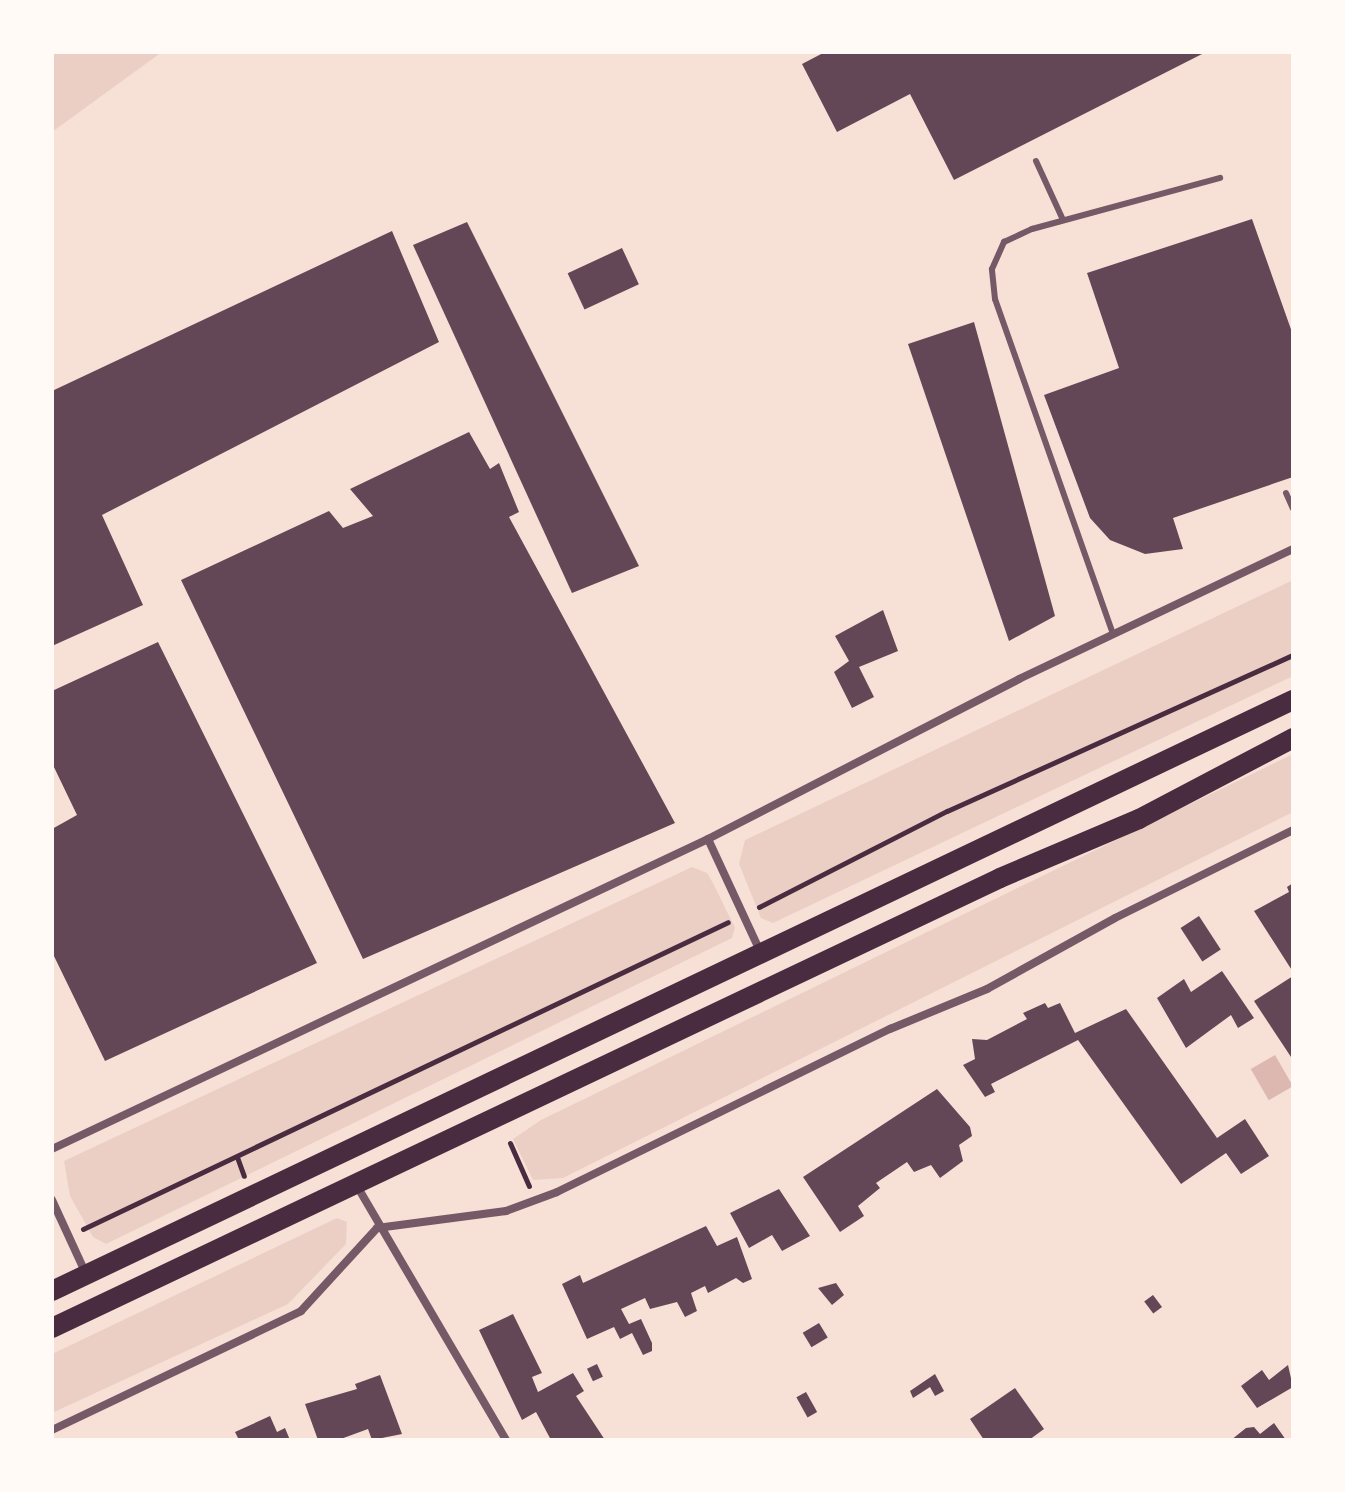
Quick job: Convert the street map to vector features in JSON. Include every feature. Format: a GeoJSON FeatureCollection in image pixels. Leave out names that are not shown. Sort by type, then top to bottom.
{"type":"FeatureCollection","features":[{"type":"Feature","properties":{"kind":"main road"},"geometry":{"type":"LineString","coordinates":[[52,1291],[1293,700]]}},
{"type":"Feature","properties":{"kind":"main road"},"geometry":{"type":"LineString","coordinates":[[52,1328],[1000,878],[1139,819],[1293,738]]}},
{"type":"Feature","properties":{"kind":"street"},"geometry":{"type":"LineString","coordinates":[[52,1149],[708,839],[1113,634],[1293,549]]}},
{"type":"Feature","properties":{"kind":"street"},"geometry":{"type":"LineString","coordinates":[[52,1430],[301,1311],[377,1228],[506,1211],[535,1200],[890,1029],[987,989],[1115,918],[1293,830]]}},
{"type":"Feature","properties":{"kind":"street"},"geometry":{"type":"LineString","coordinates":[[708,839],[761,954]]}},
{"type":"Feature","properties":{"kind":"street"},"geometry":{"type":"LineString","coordinates":[[356,1184],[377,1228],[506,1440]]}},
{"type":"Feature","properties":{"kind":"street"},"geometry":{"type":"LineString","coordinates":[[52,1200],[86,1274]]}},
{"type":"Feature","properties":{"kind":"lane"},"geometry":{"type":"LineString","coordinates":[[1036,161],[1063,220]]}},
{"type":"Feature","properties":{"kind":"lane"},"geometry":{"type":"LineString","coordinates":[[1113,634],[995,299],[992,269],[1004,242],[1063,220],[1220,178]]}},
{"type":"Feature","properties":{"kind":"lane"},"geometry":{"type":"LineString","coordinates":[[1286,493],[1293,509]]}},
{"type":"Feature","properties":{"kind":"path"},"geometry":{"type":"LineString","coordinates":[[68,1236],[743,915],[947,811],[1293,655]]}},
{"type":"Feature","properties":{"kind":"path"},"geometry":{"type":"LineString","coordinates":[[510,1143],[535,1200]]}},
{"type":"Feature","properties":{"kind":"shaded area"},"geometry":{"type":"Polygon","coordinates":[[[52,52],[162,52],[52,132],[52,52]]]}},
{"type":"Feature","properties":{"kind":"shaded area"},"geometry":{"type":"Polygon","coordinates":[[[1293,580],[1293,676],[773,923],[761,918],[739,864],[745,840],[1293,580]]]}},
{"type":"Feature","properties":{"kind":"shaded area"},"geometry":{"type":"Polygon","coordinates":[[[1293,754],[1293,812],[563,1178],[533,1180],[513,1139],[541,1120],[1293,754]]]}},
{"type":"Feature","properties":{"kind":"shaded area"},"geometry":{"type":"Polygon","coordinates":[[[692,867],[707,873],[713,883],[735,928],[732,938],[106,1244],[93,1237],[70,1196],[64,1161],[692,867]]]}},
{"type":"Feature","properties":{"kind":"shaded area"},"geometry":{"type":"Polygon","coordinates":[[[1275,1055],[1293,1086],[1269,1100],[1251,1069],[1275,1055]]]}},
{"type":"Feature","properties":{"kind":"shaded area"},"geometry":{"type":"Polygon","coordinates":[[[337,1218],[347,1222],[346,1244],[288,1304],[52,1413],[52,1354],[337,1218]]]}},
{"type":"Feature","properties":{"kind":"building"},"geometry":{"type":"Polygon","coordinates":[[[825,52],[1206,52],[954,180],[910,94],[837,132],[802,64],[825,52]]]}},
{"type":"Feature","properties":{"kind":"building"},"geometry":{"type":"Polygon","coordinates":[[[1252,219],[1293,335],[1293,477],[1173,518],[1183,549],[1145,554],[1110,540],[1090,518],[1044,395],[1119,368],[1087,273],[1252,219]]]}},
{"type":"Feature","properties":{"kind":"building"},"geometry":{"type":"Polygon","coordinates":[[[467,222],[639,566],[572,593],[413,245],[467,222]]]}},
{"type":"Feature","properties":{"kind":"building"},"geometry":{"type":"Polygon","coordinates":[[[392,231],[439,342],[102,515],[143,605],[52,646],[52,391],[392,231]]]}},
{"type":"Feature","properties":{"kind":"building"},"geometry":{"type":"Polygon","coordinates":[[[622,248],[639,284],[585,310],[568,273],[622,248]]]}},
{"type":"Feature","properties":{"kind":"building"},"geometry":{"type":"Polygon","coordinates":[[[974,322],[1055,616],[1009,641],[908,344],[974,322]]]}},
{"type":"Feature","properties":{"kind":"building"},"geometry":{"type":"Polygon","coordinates":[[[469,432],[490,469],[499,463],[519,512],[509,517],[675,823],[363,959],[181,580],[329,511],[343,528],[373,516],[350,489],[469,432]]]}},
{"type":"Feature","properties":{"kind":"building"},"geometry":{"type":"Polygon","coordinates":[[[883,610],[898,651],[859,667],[874,697],[852,708],[834,672],[849,661],[835,636],[883,610]]]}},
{"type":"Feature","properties":{"kind":"building"},"geometry":{"type":"Polygon","coordinates":[[[158,642],[317,963],[105,1061],[52,952],[52,829],[77,815],[52,763],[52,691],[158,642]]]}},
{"type":"Feature","properties":{"kind":"building"},"geometry":{"type":"Polygon","coordinates":[[[1293,883],[1293,972],[1254,911],[1289,892],[1287,887],[1293,883]]]}},
{"type":"Feature","properties":{"kind":"building"},"geometry":{"type":"Polygon","coordinates":[[[1199,916],[1221,950],[1202,962],[1181,928],[1199,916]]]}},
{"type":"Feature","properties":{"kind":"building"},"geometry":{"type":"Polygon","coordinates":[[[1222,971],[1254,1018],[1238,1028],[1231,1015],[1186,1048],[1157,998],[1184,979],[1191,992],[1222,971]]]}},
{"type":"Feature","properties":{"kind":"building"},"geometry":{"type":"Polygon","coordinates":[[[1293,976],[1293,1060],[1254,1001],[1293,976]]]}},
{"type":"Feature","properties":{"kind":"building"},"geometry":{"type":"Polygon","coordinates":[[[1045,1003],[1048,1008],[1060,1003],[1075,1033],[1126,1009],[1217,1138],[1245,1119],[1269,1156],[1241,1174],[1226,1153],[1181,1184],[1078,1040],[991,1084],[995,1092],[985,1097],[963,1065],[975,1059],[972,1039],[987,1040],[1027,1019],[1023,1013],[1045,1003]]]}},
{"type":"Feature","properties":{"kind":"building"},"geometry":{"type":"Polygon","coordinates":[[[937,1089],[970,1127],[972,1136],[959,1145],[963,1161],[940,1178],[931,1165],[914,1172],[907,1162],[876,1183],[880,1188],[858,1206],[864,1216],[840,1232],[803,1177],[937,1089]]]}},
{"type":"Feature","properties":{"kind":"building"},"geometry":{"type":"Polygon","coordinates":[[[779,1189],[810,1236],[782,1251],[772,1235],[749,1248],[730,1213],[779,1189]]]}},
{"type":"Feature","properties":{"kind":"building"},"geometry":{"type":"Polygon","coordinates":[[[706,1226],[717,1246],[737,1237],[752,1279],[743,1283],[736,1278],[708,1293],[705,1286],[691,1293],[697,1311],[685,1317],[677,1302],[650,1309],[645,1298],[621,1309],[629,1324],[641,1319],[652,1343],[652,1351],[643,1355],[632,1333],[620,1339],[614,1327],[587,1339],[562,1284],[580,1275],[583,1283],[706,1226]]]}},
{"type":"Feature","properties":{"kind":"building"},"geometry":{"type":"Polygon","coordinates":[[[836,1283],[844,1295],[832,1305],[818,1288],[836,1283]]]}},
{"type":"Feature","properties":{"kind":"building"},"geometry":{"type":"Polygon","coordinates":[[[1153,1295],[1162,1307],[1153,1314],[1144,1302],[1153,1295]]]}},
{"type":"Feature","properties":{"kind":"building"},"geometry":{"type":"Polygon","coordinates":[[[513,1314],[542,1373],[532,1377],[538,1392],[573,1373],[584,1391],[576,1396],[605,1440],[551,1440],[536,1412],[522,1420],[479,1330],[513,1314]]]}},
{"type":"Feature","properties":{"kind":"building"},"geometry":{"type":"Polygon","coordinates":[[[819,1323],[828,1338],[811,1347],[803,1333],[819,1323]]]}},
{"type":"Feature","properties":{"kind":"building"},"geometry":{"type":"Polygon","coordinates":[[[597,1364],[603,1377],[593,1381],[587,1369],[597,1364]]]}},
{"type":"Feature","properties":{"kind":"building"},"geometry":{"type":"Polygon","coordinates":[[[1288,1365],[1293,1387],[1257,1408],[1241,1386],[1262,1370],[1269,1380],[1288,1365]]]}},
{"type":"Feature","properties":{"kind":"building"},"geometry":{"type":"Polygon","coordinates":[[[935,1374],[944,1391],[935,1396],[930,1387],[913,1398],[910,1391],[935,1374]]]}},
{"type":"Feature","properties":{"kind":"building"},"geometry":{"type":"Polygon","coordinates":[[[380,1375],[402,1434],[372,1440],[368,1429],[338,1440],[318,1440],[305,1404],[357,1389],[355,1384],[380,1375]]]}},
{"type":"Feature","properties":{"kind":"building"},"geometry":{"type":"Polygon","coordinates":[[[1015,1388],[1044,1429],[1029,1440],[984,1440],[970,1419],[1015,1388]]]}},
{"type":"Feature","properties":{"kind":"building"},"geometry":{"type":"Polygon","coordinates":[[[806,1392],[817,1412],[808,1417],[796,1397],[806,1392]]]}},
{"type":"Feature","properties":{"kind":"building"},"geometry":{"type":"Polygon","coordinates":[[[270,1416],[277,1432],[285,1428],[290,1440],[239,1440],[235,1432],[270,1416]]]}},
{"type":"Feature","properties":{"kind":"building"},"geometry":{"type":"Polygon","coordinates":[[[1274,1423],[1286,1440],[1231,1440],[1246,1428],[1254,1427],[1260,1434],[1274,1423]]]}}]}
